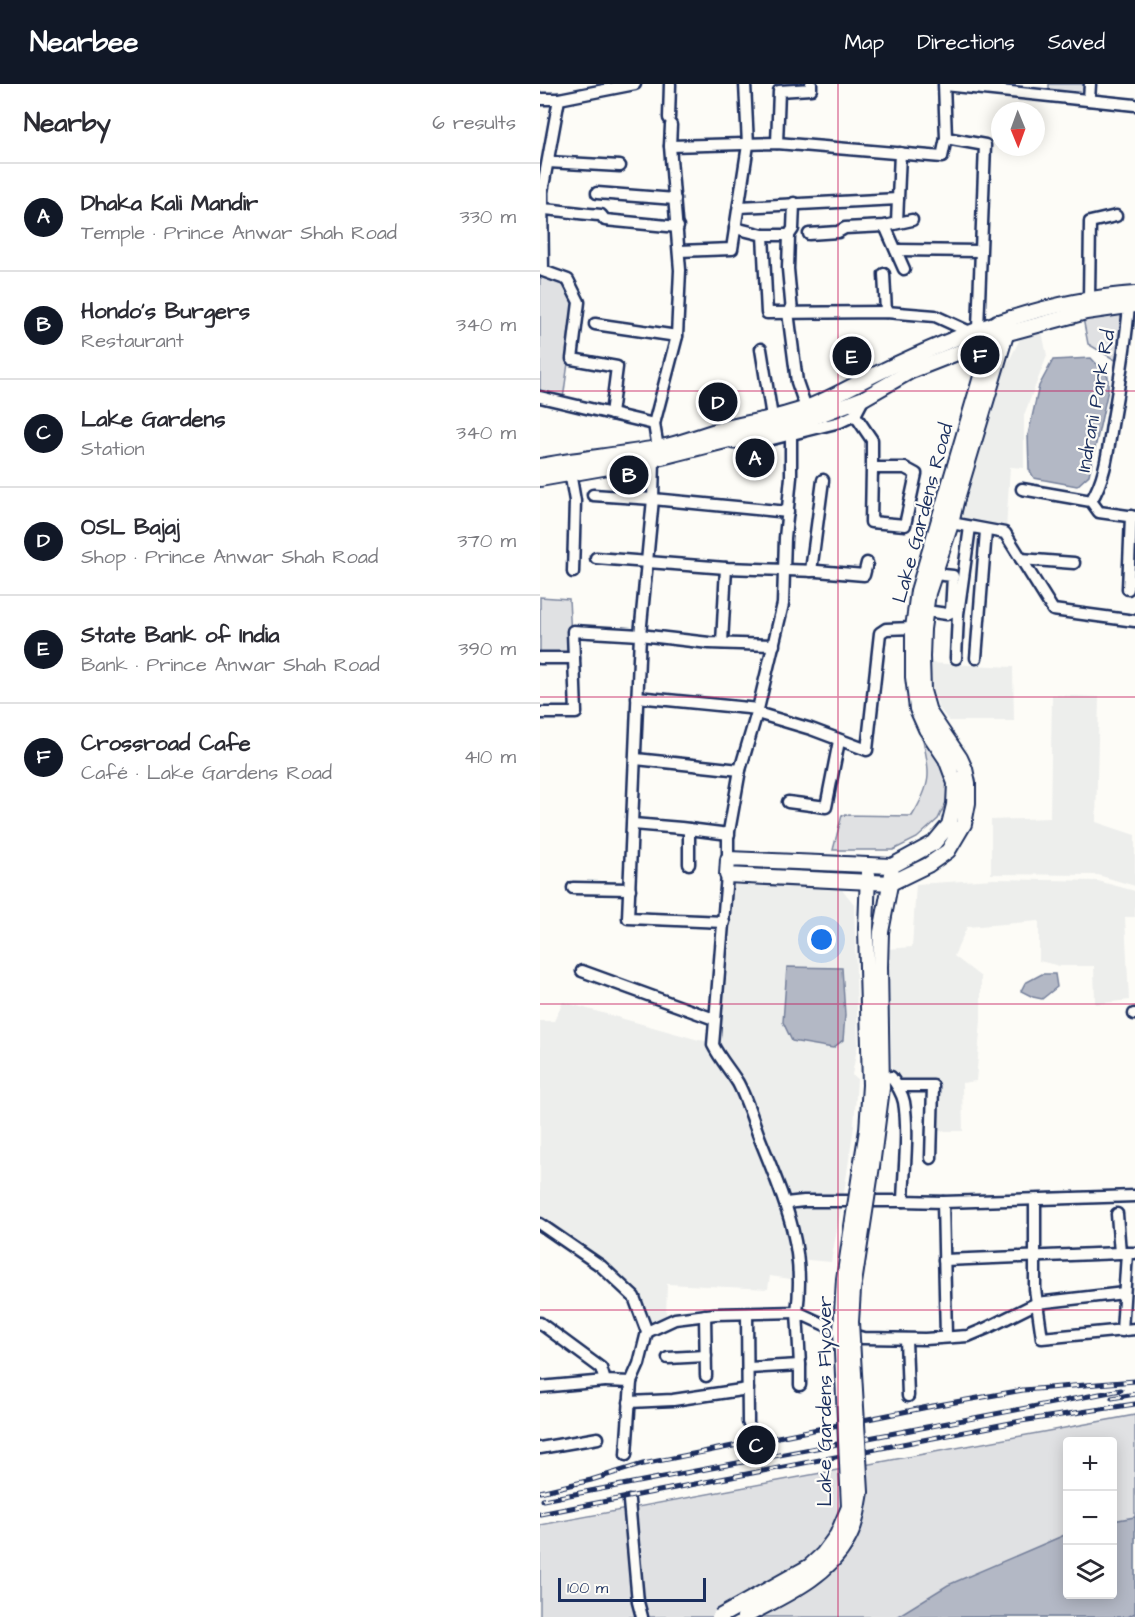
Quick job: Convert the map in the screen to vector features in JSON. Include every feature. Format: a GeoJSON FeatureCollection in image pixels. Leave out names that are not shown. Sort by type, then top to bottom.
{"type":"FeatureCollection","features":[{"type":"Feature","properties":{"kind":"main road"},"geometry":{"type":"LineString","coordinates":[[540,466],[581,458],[656,454],[806,408],[880,372],[1004,320],[1089,299],[1133,301]]}},
{"type":"Feature","properties":{"kind":"main road"},"geometry":{"type":"LineString","coordinates":[[540,479],[715,443],[801,422],[864,398],[911,370],[1008,333],[1133,301]]}},
{"type":"Feature","properties":{"kind":"main road","name":"Lake Gardens Road"},"geometry":{"type":"LineString","coordinates":[[728,859],[892,866],[934,843],[949,825],[954,806],[955,783],[946,759],[926,729],[917,709],[913,677],[913,628],[918,591],[962,482],[1008,333],[1004,320]]}},
{"type":"Feature","properties":{"kind":"main road","name":"Lake Gardens Road"},"geometry":{"type":"LineString","coordinates":[[891,883],[928,865],[948,851],[963,824],[969,803],[965,768],[950,741],[929,712],[922,691],[922,657],[926,611],[945,522],[993,339],[1004,320]]}},
{"type":"Feature","properties":{"kind":"main road"},"geometry":{"type":"LineString","coordinates":[[728,859],[727,875],[891,883]]}},
{"type":"Feature","properties":{"kind":"main road"},"geometry":{"type":"LineString","coordinates":[[868,866],[866,928],[885,1084]]}},
{"type":"Feature","properties":{"kind":"main road"},"geometry":{"type":"LineString","coordinates":[[885,1084],[880,990],[881,932],[891,883],[892,866]]}},
{"type":"Feature","properties":{"kind":"main road","name":"Lake Gardens Flyover"},"geometry":{"type":"LineString","coordinates":[[719,1617],[810,1566],[824,1554],[837,1535],[849,1507],[849,1467],[842,1387],[841,1330],[844,1279],[885,1084]]}},
{"type":"Feature","properties":{"kind":"main road","name":"Lake Gardens Flyover"},"geometry":{"type":"LineString","coordinates":[[744,1617],[806,1583],[832,1561],[847,1541],[856,1518],[861,1492],[851,1322],[867,1166]]}},
{"type":"Feature","properties":{"kind":"street"},"geometry":{"type":"LineString","coordinates":[[540,99],[559,99],[635,84]]}},
{"type":"Feature","properties":{"kind":"street"},"geometry":{"type":"LineString","coordinates":[[670,84],[670,146],[680,270],[676,336],[654,424],[656,454],[640,635],[628,918],[724,922]]}},
{"type":"Feature","properties":{"kind":"street"},"geometry":{"type":"LineString","coordinates":[[679,251],[732,249],[748,145],[745,84]]}},
{"type":"Feature","properties":{"kind":"street"},"geometry":{"type":"LineString","coordinates":[[777,143],[779,91],[811,89],[811,84]]}},
{"type":"Feature","properties":{"kind":"street"},"geometry":{"type":"LineString","coordinates":[[1089,100],[1090,84]]}},
{"type":"Feature","properties":{"kind":"street"},"geometry":{"type":"LineString","coordinates":[[670,146],[777,143],[942,157],[946,138],[945,85],[1029,89],[1089,100],[1135,105]]}},
{"type":"Feature","properties":{"kind":"street"},"geometry":{"type":"LineString","coordinates":[[559,99],[541,192],[543,271],[568,280],[579,302],[572,359],[617,367],[611,414]]}},
{"type":"Feature","properties":{"kind":"street"},"geometry":{"type":"LineString","coordinates":[[763,235],[767,312],[886,312],[934,316],[974,331],[985,145],[946,138]]}},
{"type":"Feature","properties":{"kind":"street"},"geometry":{"type":"LineString","coordinates":[[897,222],[900,153]]}},
{"type":"Feature","properties":{"kind":"street"},"geometry":{"type":"LineString","coordinates":[[546,157],[620,165]]}},
{"type":"Feature","properties":{"kind":"street"},"geometry":{"type":"LineString","coordinates":[[597,194],[675,199]]}},
{"type":"Feature","properties":{"kind":"street"},"geometry":{"type":"LineString","coordinates":[[738,207],[898,199]]}},
{"type":"Feature","properties":{"kind":"street"},"geometry":{"type":"LineString","coordinates":[[794,203],[794,229],[789,235],[790,312],[798,382],[806,408]]}},
{"type":"Feature","properties":{"kind":"street"},"geometry":{"type":"LineString","coordinates":[[542,208],[574,214],[601,215],[605,220],[678,227]]}},
{"type":"Feature","properties":{"kind":"street"},"geometry":{"type":"LineString","coordinates":[[1089,299],[1090,222],[1116,216]]}},
{"type":"Feature","properties":{"kind":"street"},"geometry":{"type":"LineString","coordinates":[[808,234],[838,232],[845,228],[912,220]]}},
{"type":"Feature","properties":{"kind":"street"},"geometry":{"type":"LineString","coordinates":[[885,225],[904,268]]}},
{"type":"Feature","properties":{"kind":"street"},"geometry":{"type":"LineString","coordinates":[[735,228],[763,235],[789,235]]}},
{"type":"Feature","properties":{"kind":"street"},"geometry":{"type":"LineString","coordinates":[[896,250],[980,251]]}},
{"type":"Feature","properties":{"kind":"street"},"geometry":{"type":"LineString","coordinates":[[884,274],[886,312]]}},
{"type":"Feature","properties":{"kind":"street","name":"Indrani Park Rd"},"geometry":{"type":"LineString","coordinates":[[1091,501],[1098,491],[1105,466],[1133,301]]}},
{"type":"Feature","properties":{"kind":"street"},"geometry":{"type":"LineString","coordinates":[[595,324],[676,336]]}},
{"type":"Feature","properties":{"kind":"street"},"geometry":{"type":"LineString","coordinates":[[761,349],[772,417]]}},
{"type":"Feature","properties":{"kind":"street"},"geometry":{"type":"LineString","coordinates":[[1123,356],[1135,355]]}},
{"type":"Feature","properties":{"kind":"street"},"geometry":{"type":"LineString","coordinates":[[540,397],[654,424]]}},
{"type":"Feature","properties":{"kind":"street"},"geometry":{"type":"LineString","coordinates":[[715,443],[760,441],[840,422],[855,415],[864,398]]}},
{"type":"Feature","properties":{"kind":"street"},"geometry":{"type":"LineString","coordinates":[[855,415],[872,440],[871,522],[905,525],[916,474],[905,468],[872,468]]}},
{"type":"Feature","properties":{"kind":"street"},"geometry":{"type":"LineString","coordinates":[[728,859],[729,834],[740,770],[758,711],[783,604],[791,477],[791,435]]}},
{"type":"Feature","properties":{"kind":"street"},"geometry":{"type":"LineString","coordinates":[[570,472],[575,501],[573,572]]}},
{"type":"Feature","properties":{"kind":"street"},"geometry":{"type":"LineString","coordinates":[[811,571],[823,480]]}},
{"type":"Feature","properties":{"kind":"street"},"geometry":{"type":"LineString","coordinates":[[1022,489],[1091,501],[1099,512],[1133,517],[1128,589]]}},
{"type":"Feature","properties":{"kind":"street"},"geometry":{"type":"LineString","coordinates":[[593,495],[788,512]]}},
{"type":"Feature","properties":{"kind":"street"},"geometry":{"type":"LineString","coordinates":[[945,522],[1005,533],[1053,610],[1135,621]]}},
{"type":"Feature","properties":{"kind":"street"},"geometry":{"type":"LineString","coordinates":[[956,658],[958,614],[970,527]]}},
{"type":"Feature","properties":{"kind":"street"},"geometry":{"type":"LineString","coordinates":[[976,658],[986,531]]}},
{"type":"Feature","properties":{"kind":"street"},"geometry":{"type":"LineString","coordinates":[[596,558],[864,575],[867,563]]}},
{"type":"Feature","properties":{"kind":"street"},"geometry":{"type":"LineString","coordinates":[[1021,559],[1074,563]]}},
{"type":"Feature","properties":{"kind":"street"},"geometry":{"type":"LineString","coordinates":[[722,643],[726,568]]}},
{"type":"Feature","properties":{"kind":"street"},"geometry":{"type":"LineString","coordinates":[[926,611],[947,614],[951,612],[953,576],[934,574]]}},
{"type":"Feature","properties":{"kind":"street"},"geometry":{"type":"LineString","coordinates":[[637,697],[758,711],[867,750],[880,633],[886,628],[913,628]]}},
{"type":"Feature","properties":{"kind":"street"},"geometry":{"type":"LineString","coordinates":[[540,713],[576,713],[573,631],[774,645]]}},
{"type":"Feature","properties":{"kind":"street"},"geometry":{"type":"LineString","coordinates":[[540,658],[574,658]]}},
{"type":"Feature","properties":{"kind":"street"},"geometry":{"type":"LineString","coordinates":[[788,802],[826,807],[839,741]]}},
{"type":"Feature","properties":{"kind":"street"},"geometry":{"type":"LineString","coordinates":[[636,759],[740,770]]}},
{"type":"Feature","properties":{"kind":"street"},"geometry":{"type":"LineString","coordinates":[[633,824],[729,834]]}},
{"type":"Feature","properties":{"kind":"street"},"geometry":{"type":"LineString","coordinates":[[689,829],[689,864]]}},
{"type":"Feature","properties":{"kind":"street"},"geometry":{"type":"LineString","coordinates":[[727,875],[712,1045],[738,1084],[786,1203],[796,1238],[800,1288],[796,1312],[800,1385]]}},
{"type":"Feature","properties":{"kind":"street"},"geometry":{"type":"LineString","coordinates":[[573,888],[630,889]]}},
{"type":"Feature","properties":{"kind":"street"},"geometry":{"type":"LineString","coordinates":[[582,971],[714,1019]]}},
{"type":"Feature","properties":{"kind":"street"},"geometry":{"type":"LineString","coordinates":[[885,1084],[933,1086],[931,1158]]}},
{"type":"Feature","properties":{"kind":"street"},"geometry":{"type":"LineString","coordinates":[[885,1084],[904,1101],[903,1201]]}},
{"type":"Feature","properties":{"kind":"street"},"geometry":{"type":"LineString","coordinates":[[786,1203],[804,1201],[944,1202],[1135,1196]]}},
{"type":"Feature","properties":{"kind":"street"},"geometry":{"type":"LineString","coordinates":[[1035,1200],[1036,1303],[1042,1338],[1135,1329]]}},
{"type":"Feature","properties":{"kind":"street"},"geometry":{"type":"LineString","coordinates":[[944,1202],[946,1337]]}},
{"type":"Feature","properties":{"kind":"street"},"geometry":{"type":"LineString","coordinates":[[1117,1214],[1127,1253],[1122,1331]]}},
{"type":"Feature","properties":{"kind":"street"},"geometry":{"type":"LineString","coordinates":[[540,1224],[601,1266],[634,1297],[647,1332],[639,1364],[631,1382],[626,1455]]}},
{"type":"Feature","properties":{"kind":"street"},"geometry":{"type":"LineString","coordinates":[[944,1260],[1127,1253]]}},
{"type":"Feature","properties":{"kind":"street"},"geometry":{"type":"LineString","coordinates":[[647,1332],[675,1319],[705,1315],[796,1312],[836,1330],[863,1338],[968,1336],[1036,1303],[1124,1293]]}},
{"type":"Feature","properties":{"kind":"street"},"geometry":{"type":"LineString","coordinates":[[747,1314],[748,1422]]}},
{"type":"Feature","properties":{"kind":"street"},"geometry":{"type":"LineString","coordinates":[[705,1315],[706,1376]]}},
{"type":"Feature","properties":{"kind":"street"},"geometry":{"type":"LineString","coordinates":[[540,1323],[601,1368],[605,1381]]}},
{"type":"Feature","properties":{"kind":"street"},"geometry":{"type":"LineString","coordinates":[[906,1338],[908,1396]]}},
{"type":"Feature","properties":{"kind":"street"},"geometry":{"type":"LineString","coordinates":[[668,1358],[706,1356]]}},
{"type":"Feature","properties":{"kind":"street"},"geometry":{"type":"LineString","coordinates":[[748,1368],[800,1365]]}},
{"type":"Feature","properties":{"kind":"street"},"geometry":{"type":"LineString","coordinates":[[540,1388],[605,1381],[631,1382]]}},
{"type":"Feature","properties":{"kind":"street"},"geometry":{"type":"LineString","coordinates":[[629,1402],[673,1400],[748,1389]]}},
{"type":"Feature","properties":{"kind":"street"},"geometry":{"type":"LineString","coordinates":[[540,1448],[598,1438]]}},
{"type":"Feature","properties":{"kind":"street"},"geometry":{"type":"LineString","coordinates":[[629,1502],[638,1602],[642,1617]]}},
{"type":"Feature","properties":{"kind":"shaded area"},"geometry":{"type":"Polygon","coordinates":[[[1049,84],[1088,84],[1087,98],[1049,92],[1049,84]]]}},
{"type":"Feature","properties":{"kind":"shaded area"},"geometry":{"type":"Polygon","coordinates":[[[540,273],[565,282],[576,305],[563,399],[540,393],[540,273]]]}},
{"type":"Feature","properties":{"kind":"shaded area"},"geometry":{"type":"Polygon","coordinates":[[[1126,309],[1117,361],[1088,344],[1083,318],[1126,309]]]}},
{"type":"Feature","properties":{"kind":"shaded area"},"geometry":{"type":"Polygon","coordinates":[[[1039,317],[1047,356],[1024,415],[1024,468],[1010,467],[1006,530],[951,524],[1004,371],[1024,331],[1039,317]]]}},
{"type":"Feature","properties":{"kind":"shaded area"},"geometry":{"type":"Polygon","coordinates":[[[1091,358],[1108,376],[1108,390],[1089,475],[1077,486],[1034,478],[1029,469],[1028,435],[1039,386],[1053,360],[1091,358]]]}},
{"type":"Feature","properties":{"kind":"shaded area"},"geometry":{"type":"Polygon","coordinates":[[[540,597],[569,599],[572,656],[540,655],[540,597]]]}},
{"type":"Feature","properties":{"kind":"shaded area"},"geometry":{"type":"Polygon","coordinates":[[[927,663],[1013,667],[1014,721],[949,721],[939,708],[932,689],[927,663]]]}},
{"type":"Feature","properties":{"kind":"shaded area"},"geometry":{"type":"Polygon","coordinates":[[[1052,695],[1099,697],[1096,822],[1135,835],[1135,886],[1098,875],[991,874],[991,820],[1050,818],[1052,695]]]}},
{"type":"Feature","properties":{"kind":"shaded area"},"geometry":{"type":"Polygon","coordinates":[[[922,735],[942,758],[950,776],[948,798],[938,819],[917,838],[893,850],[833,850],[842,815],[912,816],[924,794],[928,777],[922,735]]]}},
{"type":"Feature","properties":{"kind":"shaded area"},"geometry":{"type":"Polygon","coordinates":[[[994,879],[1098,881],[1135,891],[1135,917],[1125,917],[1129,1000],[1095,1004],[1094,966],[1060,966],[1039,961],[1039,921],[967,927],[954,956],[981,977],[981,1020],[976,1081],[962,1083],[963,1131],[933,1131],[936,1085],[900,1085],[892,1074],[888,949],[912,947],[916,884],[994,879]]]}},
{"type":"Feature","properties":{"kind":"shaded area"},"geometry":{"type":"Polygon","coordinates":[[[730,880],[824,880],[841,888],[854,904],[858,1043],[852,1075],[857,1079],[854,1126],[844,1193],[831,1262],[797,1259],[798,1280],[770,1276],[768,1289],[667,1284],[666,1318],[648,1331],[637,1296],[540,1221],[540,1021],[554,1021],[563,1002],[699,1040],[714,1042],[730,880]]]}},
{"type":"Feature","properties":{"kind":"shaded area"},"geometry":{"type":"Polygon","coordinates":[[[787,967],[842,968],[845,1015],[843,1040],[833,1048],[792,1041],[783,1022],[787,967]]]}},
{"type":"Feature","properties":{"kind":"shaded area"},"geometry":{"type":"Polygon","coordinates":[[[1042,974],[1055,974],[1057,987],[1042,999],[1021,991],[1025,983],[1042,974]]]}},
{"type":"Feature","properties":{"kind":"shaded area"},"geometry":{"type":"Polygon","coordinates":[[[1135,1415],[1135,1617],[540,1617],[540,1525],[1135,1415]]]}},
{"type":"Feature","properties":{"kind":"shaded area"},"geometry":{"type":"Polygon","coordinates":[[[1135,1517],[1135,1613],[1128,1617],[896,1617],[948,1585],[1063,1536],[1063,1599],[1117,1599],[1117,1520],[1135,1517]]]}},
{"type":"Feature","properties":{"kind":"railway"},"geometry":{"type":"LineString","coordinates":[[540,1492],[643,1464],[933,1406],[1023,1390],[1135,1381]]}},
{"type":"Feature","properties":{"kind":"railway"},"geometry":{"type":"LineString","coordinates":[[543,1500],[1121,1390]]}},
{"type":"Feature","properties":{"kind":"railway"},"geometry":{"type":"LineString","coordinates":[[1112,1398],[1135,1394]]}},
{"type":"Feature","properties":{"kind":"railway"},"geometry":{"type":"LineString","coordinates":[[540,1514],[1021,1421],[1135,1404]]}},
{"type":"Feature","properties":{"kind":"place","name":"Crossroad Cafe"},"geometry":{"type":"Point","coordinates":[980,355]}},
{"type":"Feature","properties":{"kind":"place","name":"State Bank of India"},"geometry":{"type":"Point","coordinates":[852,356]}},
{"type":"Feature","properties":{"kind":"place","name":"OSL Bajaj"},"geometry":{"type":"Point","coordinates":[718,402]}},
{"type":"Feature","properties":{"kind":"place","name":"Dhaka Kali Mandir"},"geometry":{"type":"Point","coordinates":[755,458]}},
{"type":"Feature","properties":{"kind":"place","name":"Hondo’s Burgers"},"geometry":{"type":"Point","coordinates":[629,475]}},
{"type":"Feature","properties":{"kind":"place","name":"Lake Gardens"},"geometry":{"type":"Point","coordinates":[756,1445]}}]}
